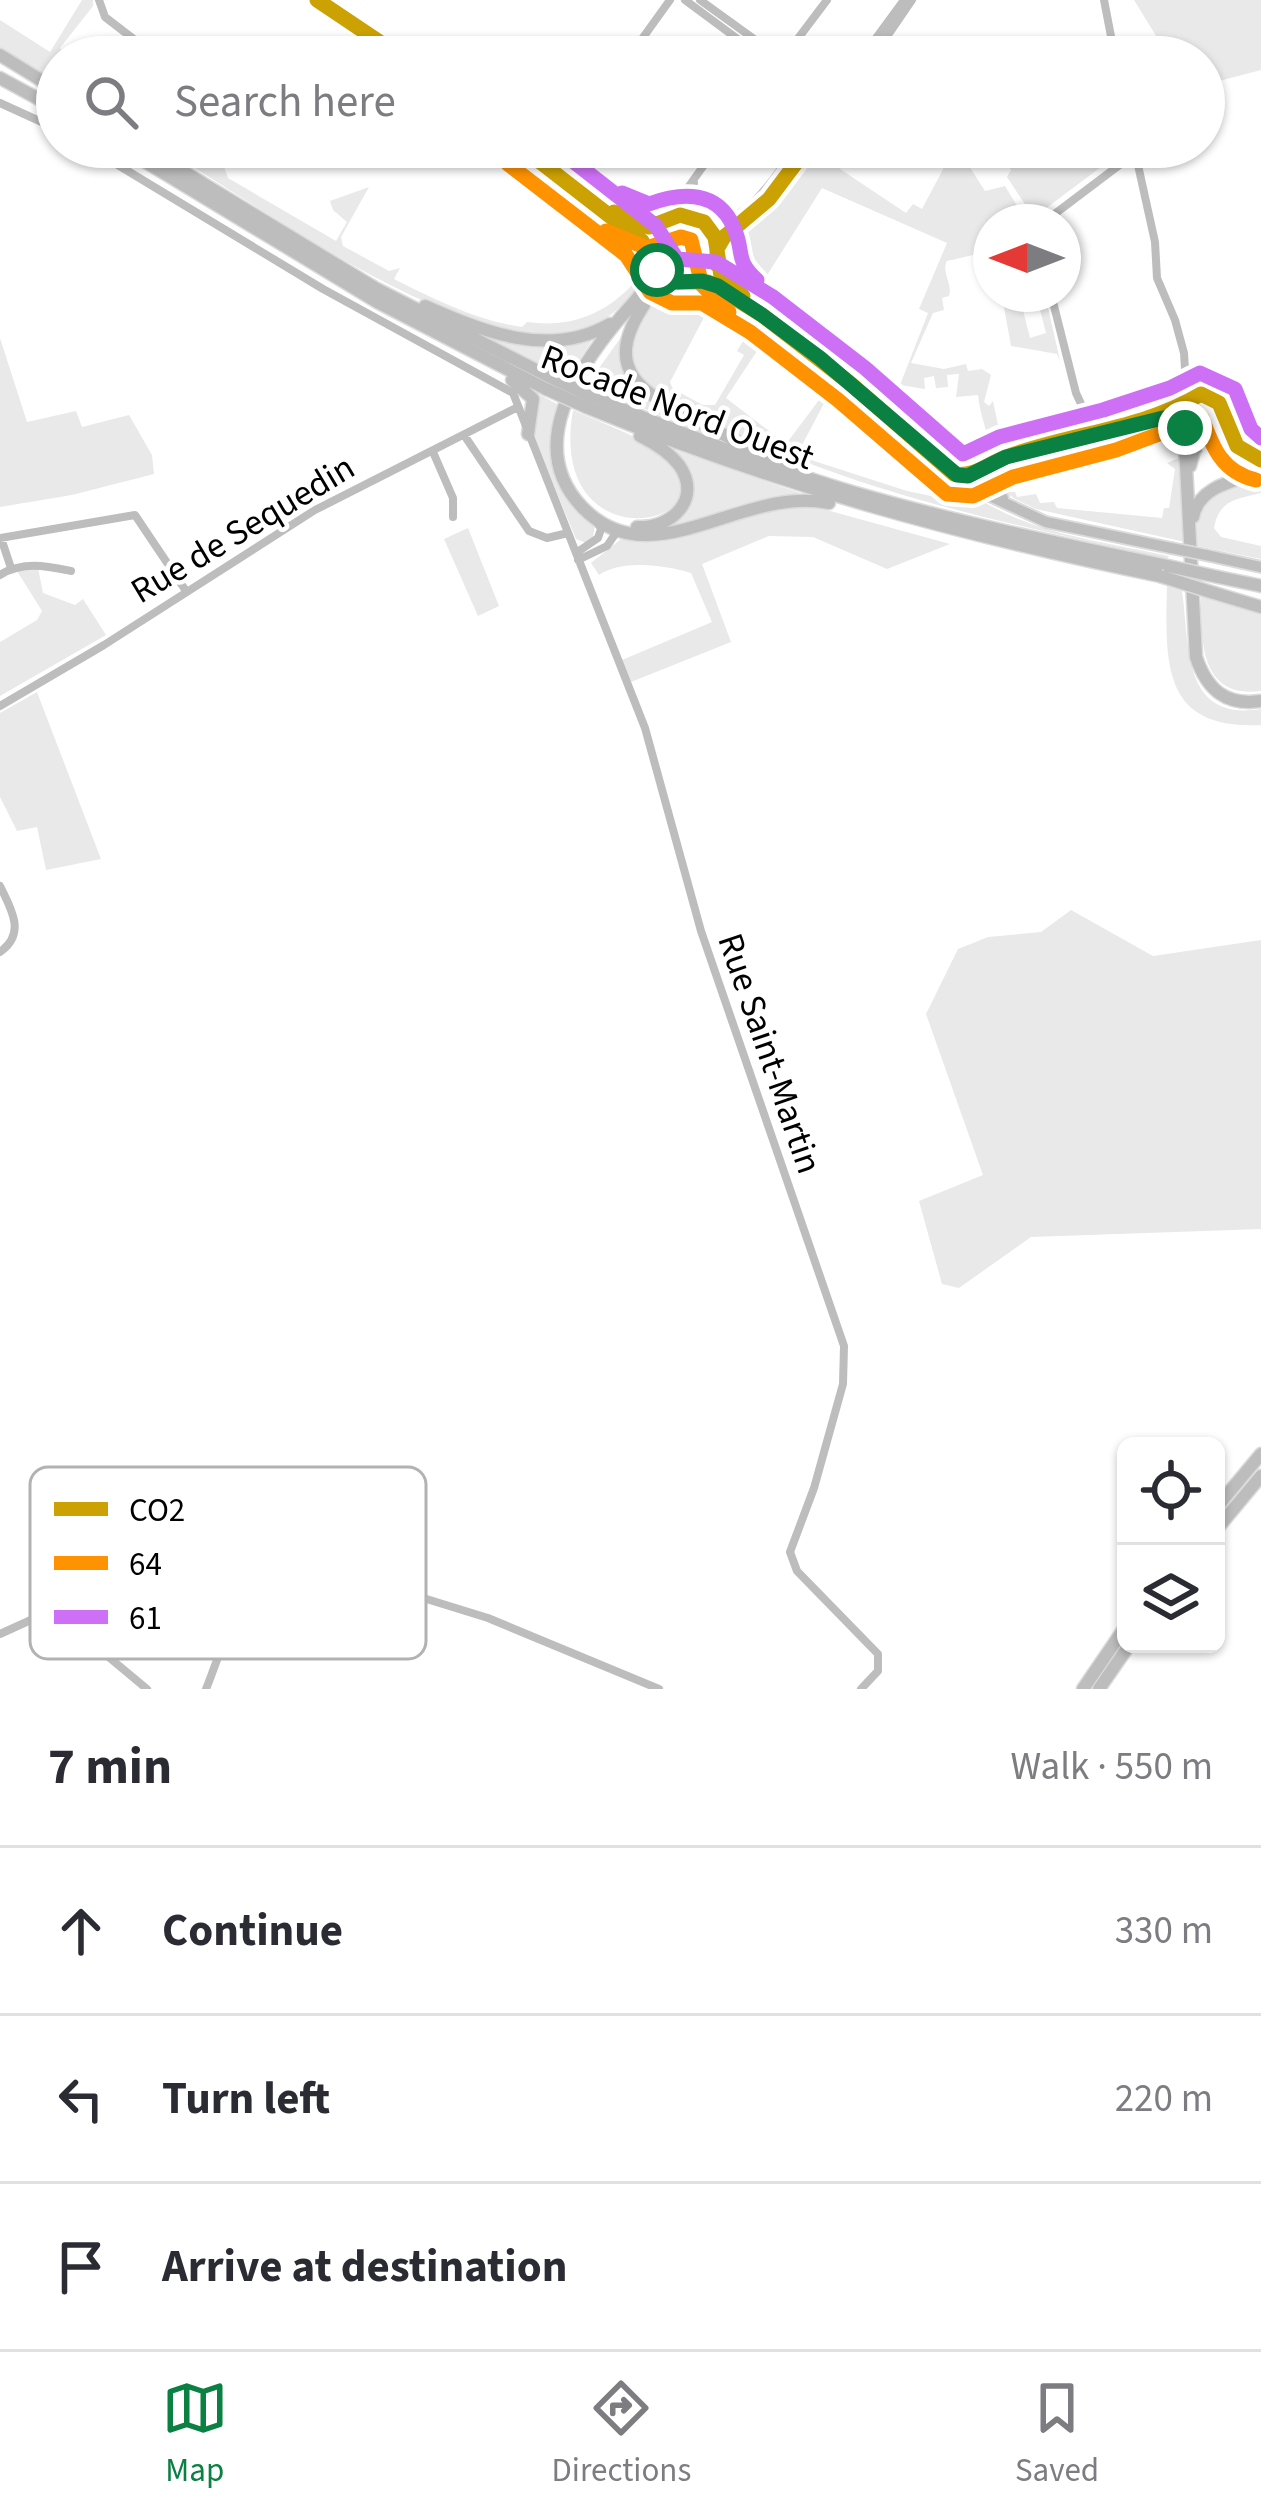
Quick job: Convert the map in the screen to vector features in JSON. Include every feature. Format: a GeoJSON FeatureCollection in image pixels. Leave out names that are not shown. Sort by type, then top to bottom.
{"type":"FeatureCollection","features":[{"type":"Feature","properties":{"kind":"highway"},"geometry":{"type":"LineString","coordinates":[[0,55],[36,78]]}},
{"type":"Feature","properties":{"kind":"highway"},"geometry":{"type":"LineString","coordinates":[[0,65],[36,82]]}},
{"type":"Feature","properties":{"kind":"highway"},"geometry":{"type":"LineString","coordinates":[[0,82],[36,101]]}},
{"type":"Feature","properties":{"kind":"highway","name":"Rocade Nord Ouest"},"geometry":{"type":"LineString","coordinates":[[165,168],[379,303],[728,462],[887,514],[1164,571]]}},
{"type":"Feature","properties":{"kind":"highway","name":"Rocade Nord Ouest"},"geometry":{"type":"LineString","coordinates":[[167,168],[548,383]]}},
{"type":"Feature","properties":{"kind":"highway"},"geometry":{"type":"LineString","coordinates":[[651,258],[648,282],[577,376],[564,404],[557,434],[565,478],[575,498],[618,530],[649,536],[789,500],[887,514]]}},
{"type":"Feature","properties":{"kind":"highway"},"geometry":{"type":"LineString","coordinates":[[588,401],[674,459],[686,480],[683,507],[666,523],[640,527],[601,517],[572,476],[565,448],[567,419],[590,368],[651,294],[673,280]]}},
{"type":"Feature","properties":{"kind":"highway"},"geometry":{"type":"LineString","coordinates":[[375,288],[537,343],[580,338],[621,316]]}},
{"type":"Feature","properties":{"kind":"highway"},"geometry":{"type":"LineString","coordinates":[[651,294],[630,328],[625,348],[628,371],[643,389],[755,450],[853,492]]}},
{"type":"Feature","properties":{"kind":"highway"},"geometry":{"type":"LineString","coordinates":[[379,303],[518,383],[533,399],[524,410],[528,434]]}},
{"type":"Feature","properties":{"kind":"highway","name":"Rocade Nord Ouest"},"geometry":{"type":"LineString","coordinates":[[588,401],[853,492],[1164,571]]}},
{"type":"Feature","properties":{"kind":"highway"},"geometry":{"type":"LineString","coordinates":[[1183,425],[1193,635],[1199,667],[1222,697],[1241,703],[1261,701]]}},
{"type":"Feature","properties":{"kind":"highway"},"geometry":{"type":"LineString","coordinates":[[1189,503],[1191,457],[1206,437]]}},
{"type":"Feature","properties":{"kind":"highway"},"geometry":{"type":"LineString","coordinates":[[1190,542],[1194,510],[1201,497],[1261,467]]}},
{"type":"Feature","properties":{"kind":"highway"},"geometry":{"type":"LineString","coordinates":[[1164,571],[1261,602]]}},
{"type":"Feature","properties":{"kind":"highway"},"geometry":{"type":"LineString","coordinates":[[1215,586],[1261,586]]}},
{"type":"Feature","properties":{"kind":"highway"},"geometry":{"type":"LineString","coordinates":[[1225,1497],[1261,1454]]}},
{"type":"Feature","properties":{"kind":"highway"},"geometry":{"type":"LineString","coordinates":[[1225,1519],[1261,1476]]}},
{"type":"Feature","properties":{"kind":"highway"},"geometry":{"type":"LineString","coordinates":[[1083,1689],[1117,1639]]}},
{"type":"Feature","properties":{"kind":"highway"},"geometry":{"type":"LineString","coordinates":[[1099,1689],[1124,1653]]}},
{"type":"Feature","properties":{"kind":"main road"},"geometry":{"type":"LineString","coordinates":[[317,0],[373,36]]}},
{"type":"Feature","properties":{"kind":"main road"},"geometry":{"type":"LineString","coordinates":[[549,168],[642,241],[673,280],[726,291],[799,342],[954,474],[1022,514],[1261,567]]}},
{"type":"Feature","properties":{"kind":"main road"},"geometry":{"type":"LineString","coordinates":[[575,188],[639,225],[661,224]]}},
{"type":"Feature","properties":{"kind":"main road"},"geometry":{"type":"LineString","coordinates":[[651,258],[652,237],[661,224],[688,215],[704,222],[728,284],[802,336],[970,475],[1015,505],[1082,529]]}},
{"type":"Feature","properties":{"kind":"main road"},"geometry":{"type":"LineString","coordinates":[[694,281],[710,269],[716,253]]}},
{"type":"Feature","properties":{"kind":"street"},"geometry":{"type":"LineString","coordinates":[[99,0],[105,17],[130,36]]}},
{"type":"Feature","properties":{"kind":"street"},"geometry":{"type":"LineString","coordinates":[[644,36],[670,0]]}},
{"type":"Feature","properties":{"kind":"street"},"geometry":{"type":"LineString","coordinates":[[685,0],[734,36]]}},
{"type":"Feature","properties":{"kind":"street"},"geometry":{"type":"LineString","coordinates":[[700,0],[752,36]]}},
{"type":"Feature","properties":{"kind":"street"},"geometry":{"type":"LineString","coordinates":[[800,36],[826,0]]}},
{"type":"Feature","properties":{"kind":"street"},"geometry":{"type":"LineString","coordinates":[[879,36],[908,0]]}},
{"type":"Feature","properties":{"kind":"street"},"geometry":{"type":"LineString","coordinates":[[886,36],[908,0]]}},
{"type":"Feature","properties":{"kind":"street"},"geometry":{"type":"LineString","coordinates":[[1104,0],[1111,36]]}},
{"type":"Feature","properties":{"kind":"street"},"geometry":{"type":"LineString","coordinates":[[365,36],[368,32]]}},
{"type":"Feature","properties":{"kind":"street"},"geometry":{"type":"LineString","coordinates":[[0,103],[36,119]]}},
{"type":"Feature","properties":{"kind":"street"},"geometry":{"type":"LineString","coordinates":[[123,168],[389,327],[508,387],[524,410]]}},
{"type":"Feature","properties":{"kind":"street"},"geometry":{"type":"LineString","coordinates":[[673,217],[701,168]]}},
{"type":"Feature","properties":{"kind":"street"},"geometry":{"type":"LineString","coordinates":[[696,175],[692,198],[704,222],[726,221],[751,203],[779,168]]}},
{"type":"Feature","properties":{"kind":"street"},"geometry":{"type":"LineString","coordinates":[[716,253],[729,232],[769,200],[793,168]]}},
{"type":"Feature","properties":{"kind":"street"},"geometry":{"type":"LineString","coordinates":[[1068,204],[1116,168]]}},
{"type":"Feature","properties":{"kind":"street"},"geometry":{"type":"LineString","coordinates":[[1123,168],[1139,175],[1143,183]]}},
{"type":"Feature","properties":{"kind":"street"},"geometry":{"type":"LineString","coordinates":[[1139,168],[1155,242],[1157,278],[1198,386],[1222,407],[1219,430],[1206,437]]}},
{"type":"Feature","properties":{"kind":"street"},"geometry":{"type":"LineString","coordinates":[[1056,312],[1076,393],[1095,434]]}},
{"type":"Feature","properties":{"kind":"street"},"geometry":{"type":"LineString","coordinates":[[1182,348],[1183,425]]}},
{"type":"Feature","properties":{"kind":"street"},"geometry":{"type":"LineString","coordinates":[[951,458],[973,464],[1006,457],[1109,430],[1198,394],[1210,395]]}},
{"type":"Feature","properties":{"kind":"street","name":"Rue de Sequedin"},"geometry":{"type":"LineString","coordinates":[[0,706],[315,510],[524,410]]}},
{"type":"Feature","properties":{"kind":"street"},"geometry":{"type":"LineString","coordinates":[[1109,430],[1165,418],[1183,425],[1192,435],[1220,441],[1243,465],[1261,467]]}},
{"type":"Feature","properties":{"kind":"street"},"geometry":{"type":"LineString","coordinates":[[1223,420],[1243,453],[1261,467]]}},
{"type":"Feature","properties":{"kind":"street","name":"Rue Saint-Martin"},"geometry":{"type":"LineString","coordinates":[[528,434],[649,738],[705,946],[845,1351],[843,1384],[814,1488],[790,1552],[797,1571],[878,1654],[878,1672],[861,1689]]}},
{"type":"Feature","properties":{"kind":"street"},"geometry":{"type":"LineString","coordinates":[[464,435],[529,531],[547,538],[568,533]]}},
{"type":"Feature","properties":{"kind":"street"},"geometry":{"type":"LineString","coordinates":[[433,452],[453,498],[453,517]]}},
{"type":"Feature","properties":{"kind":"street"},"geometry":{"type":"LineString","coordinates":[[954,474],[970,475],[1006,457]]}},
{"type":"Feature","properties":{"kind":"street"},"geometry":{"type":"LineString","coordinates":[[11,568],[0,538],[135,515],[186,591]]}},
{"type":"Feature","properties":{"kind":"street"},"geometry":{"type":"LineString","coordinates":[[577,557],[598,538],[601,517]]}},
{"type":"Feature","properties":{"kind":"street"},"geometry":{"type":"LineString","coordinates":[[577,557],[607,546],[618,530]]}},
{"type":"Feature","properties":{"kind":"street"},"geometry":{"type":"LineString","coordinates":[[0,575],[11,568],[36,565],[71,571]]}},
{"type":"Feature","properties":{"kind":"street"},"geometry":{"type":"LineString","coordinates":[[0,886],[16,927],[13,941],[0,952]]}},
{"type":"Feature","properties":{"kind":"street"},"geometry":{"type":"LineString","coordinates":[[426,1599],[488,1618],[659,1689]]}},
{"type":"Feature","properties":{"kind":"street"},"geometry":{"type":"LineString","coordinates":[[0,1634],[30,1620]]}},
{"type":"Feature","properties":{"kind":"street"},"geometry":{"type":"LineString","coordinates":[[111,1659],[147,1689]]}},
{"type":"Feature","properties":{"kind":"street"},"geometry":{"type":"LineString","coordinates":[[206,1689],[218,1659]]}},
{"type":"Feature","properties":{"kind":"shaded area"},"geometry":{"type":"Polygon","coordinates":[[[82,0],[93,0],[69,36],[60,36],[82,0]]]}},
{"type":"Feature","properties":{"kind":"shaded area"},"geometry":{"type":"Polygon","coordinates":[[[1134,0],[1261,0],[1261,70],[1225,79],[1225,36],[1156,36],[1134,0]]]}},
{"type":"Feature","properties":{"kind":"shaded area"},"geometry":{"type":"Polygon","coordinates":[[[0,20],[36,43],[36,71],[0,49],[0,20]]]}},
{"type":"Feature","properties":{"kind":"shaded area"},"geometry":{"type":"Polygon","coordinates":[[[195,168],[224,168],[228,178],[336,241],[347,222],[330,201],[369,187],[341,237],[343,246],[389,271],[400,268],[394,279],[440,301],[522,327],[527,322],[558,323],[585,317],[633,284],[625,252],[552,187],[527,179],[549,176],[637,242],[643,280],[601,322],[575,334],[540,338],[421,300],[195,168]]]}},
{"type":"Feature","properties":{"kind":"shaded area"},"geometry":{"type":"Polygon","coordinates":[[[804,168],[841,168],[906,213],[913,204],[922,209],[944,168],[970,168],[985,191],[1005,186],[1016,204],[973,204],[973,255],[947,261],[949,296],[942,298],[944,310],[933,313],[911,363],[944,369],[966,364],[968,371],[982,369],[991,375],[984,402],[989,406],[993,401],[1003,449],[1009,451],[979,458],[978,448],[990,451],[978,395],[956,397],[959,374],[947,375],[948,387],[936,388],[934,376],[924,378],[925,389],[900,385],[928,313],[919,309],[947,243],[822,188],[754,296],[733,282],[729,269],[735,239],[777,205],[804,168]]]}},
{"type":"Feature","properties":{"kind":"shaded area"},"geometry":{"type":"Polygon","coordinates":[[[1010,168],[1100,168],[1052,204],[1025,204],[1007,177],[1010,168]]]}},
{"type":"Feature","properties":{"kind":"shaded area"},"geometry":{"type":"Polygon","coordinates":[[[683,221],[702,229],[710,248],[702,267],[683,275],[664,267],[656,248],[664,229],[683,221]]]}},
{"type":"Feature","properties":{"kind":"shaded area"},"geometry":{"type":"Polygon","coordinates":[[[701,288],[714,290],[768,327],[762,332],[743,311],[739,316],[739,310],[710,306],[670,382],[673,389],[703,405],[715,405],[744,355],[737,351],[743,341],[764,340],[776,331],[791,342],[786,352],[782,350],[786,344],[775,336],[766,347],[761,345],[726,398],[786,444],[825,392],[829,394],[801,447],[808,459],[907,491],[961,502],[923,465],[902,457],[901,446],[877,423],[879,419],[847,398],[835,410],[830,407],[847,388],[943,474],[985,503],[1046,529],[1169,556],[1046,532],[868,484],[752,440],[663,396],[634,368],[636,330],[660,297],[701,288]]]}},
{"type":"Feature","properties":{"kind":"shaded area"},"geometry":{"type":"Polygon","coordinates":[[[1005,312],[1024,312],[1030,338],[1046,333],[1041,312],[1049,312],[1060,361],[1057,354],[1011,346],[1005,312]]]}},
{"type":"Feature","properties":{"kind":"shaded area"},"geometry":{"type":"Polygon","coordinates":[[[458,325],[540,347],[593,339],[568,377],[458,325]]]}},
{"type":"Feature","properties":{"kind":"shaded area"},"geometry":{"type":"Polygon","coordinates":[[[624,333],[621,355],[638,390],[673,416],[732,445],[587,385],[624,333]]]}},
{"type":"Feature","properties":{"kind":"shaded area"},"geometry":{"type":"Polygon","coordinates":[[[0,338],[27,422],[76,411],[82,427],[129,415],[152,455],[154,474],[0,507],[0,338]]]}},
{"type":"Feature","properties":{"kind":"shaded area"},"geometry":{"type":"Polygon","coordinates":[[[529,389],[557,404],[553,458],[561,484],[595,525],[586,543],[576,539],[532,433],[538,409],[529,389]]]}},
{"type":"Feature","properties":{"kind":"shaded area"},"geometry":{"type":"Polygon","coordinates":[[[573,410],[657,451],[679,477],[680,498],[664,512],[640,518],[612,513],[588,495],[572,461],[573,410]]]}},
{"type":"Feature","properties":{"kind":"shaded area"},"geometry":{"type":"Polygon","coordinates":[[[666,447],[806,495],[740,505],[680,528],[666,528],[681,517],[690,495],[666,447]]]}},
{"type":"Feature","properties":{"kind":"shaded area"},"geometry":{"type":"Polygon","coordinates":[[[1181,457],[1185,542],[1036,509],[1015,499],[982,474],[1008,462],[1010,492],[1017,497],[1036,494],[1040,503],[1054,502],[1057,508],[1162,518],[1164,508],[1169,508],[1175,469],[1167,463],[1181,457]]]}},
{"type":"Feature","properties":{"kind":"shaded area"},"geometry":{"type":"Polygon","coordinates":[[[1260,477],[1261,493],[1224,506],[1214,528],[1221,537],[1261,546],[1261,559],[1197,546],[1196,513],[1206,496],[1260,477]]]}},
{"type":"Feature","properties":{"kind":"shaded area"},"geometry":{"type":"Polygon","coordinates":[[[793,507],[823,509],[950,544],[887,569],[813,537],[769,536],[702,564],[731,642],[631,682],[622,660],[712,622],[691,573],[631,565],[599,575],[591,563],[621,539],[669,539],[793,507]]]}},
{"type":"Feature","properties":{"kind":"shaded area"},"geometry":{"type":"Polygon","coordinates":[[[468,528],[499,606],[478,616],[444,539],[468,528]]]}},
{"type":"Feature","properties":{"kind":"shaded area"},"geometry":{"type":"Polygon","coordinates":[[[38,568],[43,593],[75,605],[83,599],[106,635],[0,696],[0,642],[37,620],[42,611],[17,571],[38,568]]]}},
{"type":"Feature","properties":{"kind":"shaded area"},"geometry":{"type":"Polygon","coordinates":[[[1167,586],[1182,591],[1189,655],[1203,691],[1216,704],[1235,710],[1261,709],[1261,725],[1205,717],[1176,687],[1167,642],[1167,586]]]}},
{"type":"Feature","properties":{"kind":"shaded area"},"geometry":{"type":"Polygon","coordinates":[[[1201,596],[1261,614],[1261,691],[1241,691],[1215,676],[1204,648],[1201,596]]]}},
{"type":"Feature","properties":{"kind":"shaded area"},"geometry":{"type":"Polygon","coordinates":[[[37,692],[101,859],[46,870],[37,827],[17,831],[0,797],[0,713],[37,692]]]}},
{"type":"Feature","properties":{"kind":"shaded area"},"geometry":{"type":"Polygon","coordinates":[[[1071,910],[1153,956],[1261,940],[1261,1229],[1031,1237],[959,1288],[942,1284],[919,1201],[983,1175],[926,1014],[958,949],[988,937],[1041,932],[1071,910]]]}},
{"type":"Feature","properties":{"kind":"transit line","name":"CO2"},"geometry":{"type":"LineString","coordinates":[[317,0],[371,36]]}},
{"type":"Feature","properties":{"kind":"transit line","name":"64"},"geometry":{"type":"LineString","coordinates":[[513,168],[626,255],[650,292],[672,303],[702,303],[750,332],[947,494],[973,496],[1013,477],[1116,450],[1202,418],[1227,465],[1256,480]]}},
{"type":"Feature","properties":{"kind":"transit line","name":"CO2"},"geometry":{"type":"LineString","coordinates":[[548,168],[642,241],[662,275],[677,282],[708,282],[762,315],[851,384],[954,474],[975,472],[1030,449],[1154,416],[1201,394],[1219,403],[1237,446],[1261,460]]}},
{"type":"Feature","properties":{"kind":"transit line","name":"61"},"geometry":{"type":"LineString","coordinates":[[582,168],[656,226],[677,259],[716,262],[773,297],[865,368],[963,454],[999,437],[1170,388],[1200,373],[1235,389],[1251,429],[1261,438]]}},
{"type":"Feature","properties":{"kind":"transit line","name":"CO2"},"geometry":{"type":"LineString","coordinates":[[717,265],[717,249],[724,237],[769,199],[792,168]]}},
{"type":"Feature","properties":{"kind":"transit line","name":"61"},"geometry":{"type":"LineString","coordinates":[[622,193],[649,204],[686,196],[719,207],[734,228],[745,267],[757,280]]}},
{"type":"Feature","properties":{"kind":"transit line","name":"CO2"},"geometry":{"type":"LineString","coordinates":[[614,212],[649,227],[680,215],[704,222],[715,237],[721,276],[743,296]]}},
{"type":"Feature","properties":{"kind":"transit line","name":"64"},"geometry":{"type":"LineString","coordinates":[[606,231],[647,248],[681,237],[691,240],[702,285],[729,312]]}},
{"type":"Feature","properties":{"kind":"route"},"geometry":{"type":"LineString","coordinates":[[657,270],[677,282],[718,286],[762,315],[957,475],[968,476],[1006,457],[1163,418],[1185,428]]}}]}
